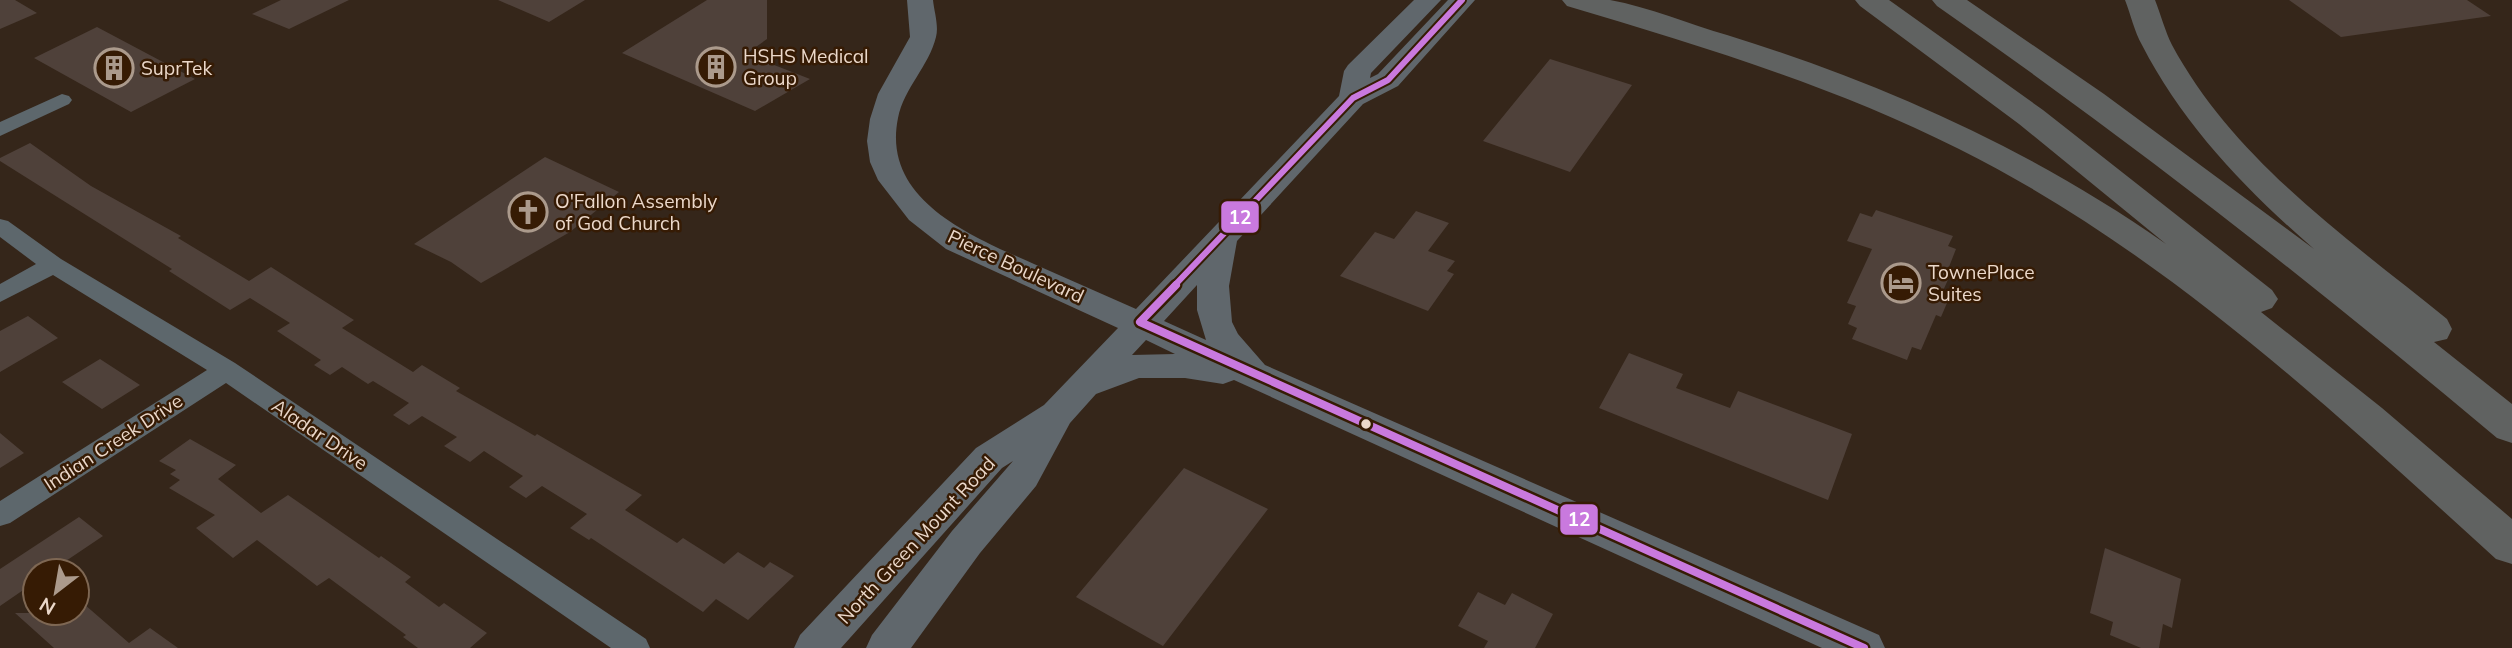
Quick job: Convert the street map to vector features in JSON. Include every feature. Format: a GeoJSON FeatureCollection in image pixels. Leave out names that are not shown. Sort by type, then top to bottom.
{"type":"FeatureCollection","features":[{"type":"Feature","properties":{"kind":"highway"},"geometry":{"type":"LineString","coordinates":[[1577,0],[1718,41],[1886,103],[1981,149],[2078,202],[2168,262],[2275,340],[2380,428],[2512,546]]}},
{"type":"Feature","properties":{"kind":"highway"},"geometry":{"type":"LineString","coordinates":[[1870,0],[1949,55],[2125,190],[2326,355],[2512,518]]}},
{"type":"Feature","properties":{"kind":"highway"},"geometry":{"type":"LineString","coordinates":[[1947,0],[2072,85],[2195,176],[2399,334],[2512,427]]}},
{"type":"Feature","properties":{"kind":"highway"},"geometry":{"type":"LineString","coordinates":[[2140,0],[2157,44],[2190,98],[2219,136],[2256,176],[2512,396]]}},
{"type":"Feature","properties":{"kind":"street","name":"Pierce Boulevard"},"geometry":{"type":"LineString","coordinates":[[919,0],[925,29],[923,37],[893,92],[884,116],[881,141],[887,167],[901,195],[925,221],[957,242],[1864,648]]}},
{"type":"Feature","properties":{"kind":"street","name":"North Green Mount Road"},"geometry":{"type":"LineString","coordinates":[[1353,98],[1358,71],[1428,0]]}},
{"type":"Feature","properties":{"kind":"street","name":"North Green Mount Road"},"geometry":{"type":"LineString","coordinates":[[887,648],[966,542],[1023,476],[1057,414],[1353,98],[1388,80],[1462,0]]}},
{"type":"Feature","properties":{"kind":"street"},"geometry":{"type":"LineString","coordinates":[[0,130],[62,100]]}},
{"type":"Feature","properties":{"kind":"street","name":"Aladar Drive"},"geometry":{"type":"LineString","coordinates":[[0,226],[53,265],[226,370],[635,648]]}},
{"type":"Feature","properties":{"kind":"street"},"geometry":{"type":"LineString","coordinates":[[1223,236],[1212,284],[1214,313],[1221,336],[1257,375]]}},
{"type":"Feature","properties":{"kind":"street"},"geometry":{"type":"LineString","coordinates":[[0,293],[53,265]]}},
{"type":"Feature","properties":{"kind":"street"},"geometry":{"type":"LineString","coordinates":[[1082,386],[1137,366],[1185,366],[1257,375]]}},
{"type":"Feature","properties":{"kind":"street","name":"Indian Creek Drive"},"geometry":{"type":"LineString","coordinates":[[0,515],[226,370]]}},
{"type":"Feature","properties":{"kind":"street","name":"North Green Mount Road"},"geometry":{"type":"LineString","coordinates":[[815,648],[989,458],[1057,414]]}},
{"type":"Feature","properties":{"kind":"building"},"geometry":{"type":"Polygon","coordinates":[[[0,0],[15,0],[37,13],[0,29],[0,0]]]}},
{"type":"Feature","properties":{"kind":"building"},"geometry":{"type":"Polygon","coordinates":[[[281,0],[349,0],[289,29],[252,14],[281,0]]]}},
{"type":"Feature","properties":{"kind":"building"},"geometry":{"type":"Polygon","coordinates":[[[498,0],[585,0],[549,22],[498,0]]]}},
{"type":"Feature","properties":{"kind":"building","name":"HSHS Medical Group"},"geometry":{"type":"Polygon","coordinates":[[[707,0],[767,0],[767,39],[746,54],[810,79],[755,111],[622,53],[707,0]]]}},
{"type":"Feature","properties":{"kind":"building"},"geometry":{"type":"Polygon","coordinates":[[[2289,0],[2467,0],[2491,16],[2341,37],[2289,0]]]}},
{"type":"Feature","properties":{"kind":"building","name":"SuprTek"},"geometry":{"type":"Polygon","coordinates":[[[97,27],[195,79],[131,112],[34,58],[97,27]]]}},
{"type":"Feature","properties":{"kind":"building"},"geometry":{"type":"Polygon","coordinates":[[[1550,59],[1632,85],[1570,172],[1483,141],[1550,59]]]}},
{"type":"Feature","properties":{"kind":"building"},"geometry":{"type":"Polygon","coordinates":[[[30,143],[91,186],[181,236],[178,238],[249,281],[271,267],[354,320],[342,328],[413,372],[422,365],[460,388],[456,391],[642,495],[625,510],[677,543],[683,538],[724,564],[738,552],[764,568],[770,562],[794,576],[748,620],[716,599],[703,612],[591,538],[589,540],[570,528],[587,514],[542,486],[526,498],[509,487],[523,476],[484,451],[470,462],[444,446],[457,437],[422,416],[409,425],[393,415],[409,403],[373,381],[368,384],[342,367],[330,375],[314,365],[321,360],[277,331],[290,323],[250,298],[230,310],[169,271],[172,269],[0,161],[0,158],[30,143]]]}},
{"type":"Feature","properties":{"kind":"building","name":"O'Fallon Assembly of God Church"},"geometry":{"type":"Polygon","coordinates":[[[545,157],[619,192],[570,232],[481,283],[451,262],[414,244],[545,157]]]}},
{"type":"Feature","properties":{"kind":"building","name":"TownePlace Suites"},"geometry":{"type":"Polygon","coordinates":[[[1876,210],[1953,236],[1948,246],[1956,249],[1947,272],[1951,273],[1942,293],[1950,296],[1941,317],[1936,315],[1921,350],[1912,347],[1907,360],[1852,339],[1857,328],[1848,324],[1856,306],[1847,303],[1872,249],[1847,241],[1860,213],[1872,217],[1876,210]]]}},
{"type":"Feature","properties":{"kind":"building"},"geometry":{"type":"Polygon","coordinates":[[[1416,211],[1449,223],[1428,251],[1455,261],[1447,271],[1454,274],[1428,311],[1340,276],[1375,232],[1394,239],[1416,211]]]}},
{"type":"Feature","properties":{"kind":"building"},"geometry":{"type":"Polygon","coordinates":[[[28,316],[58,338],[0,372],[0,331],[28,316]]]}},
{"type":"Feature","properties":{"kind":"building"},"geometry":{"type":"Polygon","coordinates":[[[1629,353],[1683,374],[1676,388],[1730,408],[1738,391],[1852,434],[1828,500],[1599,408],[1629,353]]]}},
{"type":"Feature","properties":{"kind":"building"},"geometry":{"type":"Polygon","coordinates":[[[100,359],[140,385],[102,409],[62,382],[100,359]]]}},
{"type":"Feature","properties":{"kind":"building"},"geometry":{"type":"Polygon","coordinates":[[[0,433],[24,453],[0,468],[0,433]]]}},
{"type":"Feature","properties":{"kind":"building"},"geometry":{"type":"Polygon","coordinates":[[[190,439],[236,465],[218,479],[261,513],[288,495],[411,577],[405,582],[439,607],[444,603],[487,633],[470,648],[418,648],[403,637],[406,635],[329,578],[317,586],[257,540],[233,558],[196,528],[215,515],[169,488],[180,480],[170,474],[176,470],[159,461],[190,439]]]}},
{"type":"Feature","properties":{"kind":"building"},"geometry":{"type":"Polygon","coordinates":[[[1184,468],[1268,509],[1163,646],[1076,597],[1184,468]]]}},
{"type":"Feature","properties":{"kind":"building"},"geometry":{"type":"Polygon","coordinates":[[[79,517],[103,536],[72,557],[21,557],[21,592],[0,606],[0,569],[79,517]]]}},
{"type":"Feature","properties":{"kind":"building"},"geometry":{"type":"Polygon","coordinates":[[[2105,548],[2181,579],[2172,628],[2163,624],[2159,648],[2141,648],[2110,635],[2113,622],[2090,613],[2105,548]]]}},
{"type":"Feature","properties":{"kind":"building"},"geometry":{"type":"Polygon","coordinates":[[[1478,592],[1505,605],[1512,593],[1553,614],[1535,648],[1484,648],[1488,641],[1458,626],[1478,592]]]}},
{"type":"Feature","properties":{"kind":"building"},"geometry":{"type":"Polygon","coordinates":[[[91,610],[129,643],[150,628],[178,648],[54,648],[31,627],[91,627],[91,610]]]}},
{"type":"Feature","properties":{"kind":"transit line","name":"12"},"geometry":{"type":"LineString","coordinates":[[1462,0],[1388,80],[1353,98],[1140,322],[1864,648]]}},
{"type":"Feature","properties":{"kind":"place","name":"HSHS Medical Group"},"geometry":{"type":"Point","coordinates":[716,67]}},
{"type":"Feature","properties":{"kind":"place","name":"SuprTek"},"geometry":{"type":"Point","coordinates":[114,68]}},
{"type":"Feature","properties":{"kind":"place","name":"O'Fallon Assembly of God Church"},"geometry":{"type":"Point","coordinates":[528,212]}},
{"type":"Feature","properties":{"kind":"place","name":"TownePlace Suites"},"geometry":{"type":"Point","coordinates":[1901,283]}}]}
